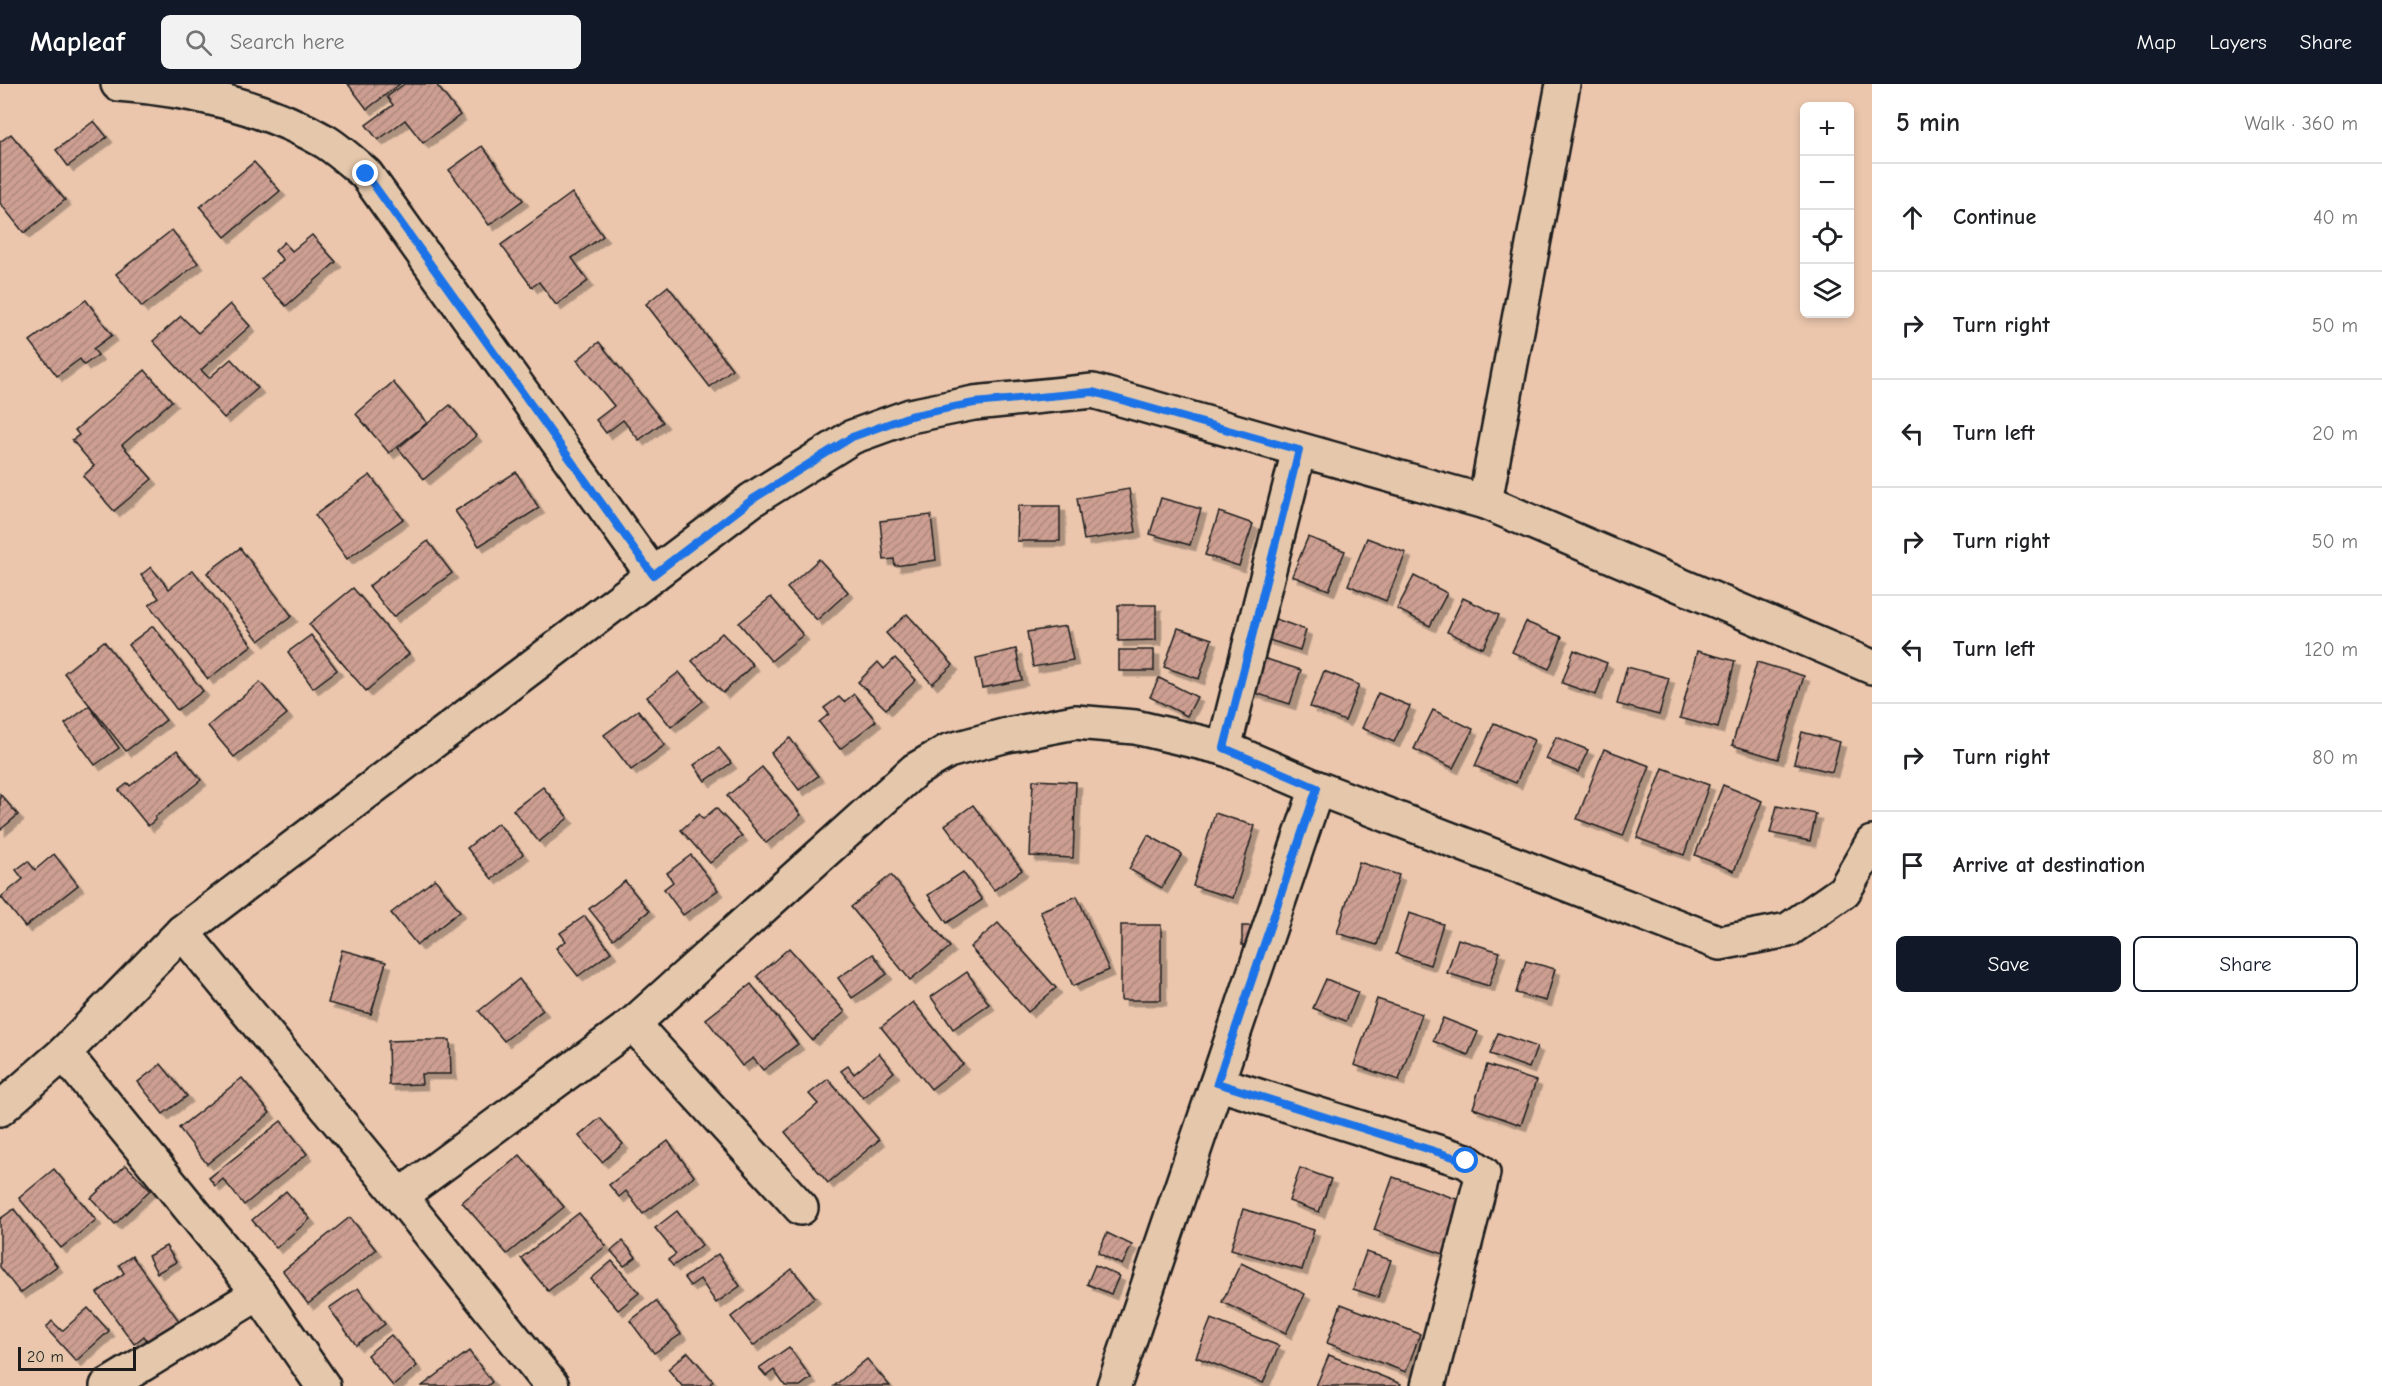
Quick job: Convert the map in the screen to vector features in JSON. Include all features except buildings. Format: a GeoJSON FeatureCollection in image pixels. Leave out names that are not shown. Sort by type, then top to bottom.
{"type":"FeatureCollection","features":[{"type":"Feature","properties":{"kind":"street"},"geometry":{"type":"LineString","coordinates":[[118,84],[237,105],[289,124],[327,143],[366,174],[653,575]]}},
{"type":"Feature","properties":{"kind":"street"},"geometry":{"type":"LineString","coordinates":[[1485,502],[1563,84]]}},
{"type":"Feature","properties":{"kind":"street"},"geometry":{"type":"LineString","coordinates":[[0,1109],[64,1053],[182,932],[753,499],[852,437],[910,416],[974,403],[1093,392],[1485,502],[1872,667]]}},
{"type":"Feature","properties":{"kind":"street"},"geometry":{"type":"LineString","coordinates":[[1224,748],[1299,450]]}},
{"type":"Feature","properties":{"kind":"street"},"geometry":{"type":"LineString","coordinates":[[400,1196],[633,1024],[915,770],[948,752],[1007,735],[1075,722],[1135,727],[1224,748],[1317,788],[1720,943],[1788,930],[1844,891],[1872,843]]}},
{"type":"Feature","properties":{"kind":"street"},"geometry":{"type":"LineString","coordinates":[[1114,1386],[1317,788]]}},
{"type":"Feature","properties":{"kind":"street"},"geometry":{"type":"LineString","coordinates":[[182,932],[400,1196],[552,1386]]}},
{"type":"Feature","properties":{"kind":"street"},"geometry":{"type":"LineString","coordinates":[[633,1024],[801,1208]]}},
{"type":"Feature","properties":{"kind":"street"},"geometry":{"type":"LineString","coordinates":[[64,1053],[259,1293],[323,1386]]}},
{"type":"Feature","properties":{"kind":"street"},"geometry":{"type":"LineString","coordinates":[[1217,1083],[1466,1161],[1483,1173],[1428,1386]]}},
{"type":"Feature","properties":{"kind":"street"},"geometry":{"type":"LineString","coordinates":[[107,1386],[259,1293]]}},
{"type":"Feature","properties":{"kind":"route"},"geometry":{"type":"LineString","coordinates":[[366,174],[653,575],[753,499],[852,437],[910,416],[974,403],[1093,392],[1299,450],[1224,748],[1317,788],[1217,1083],[1466,1161]]}}]}
